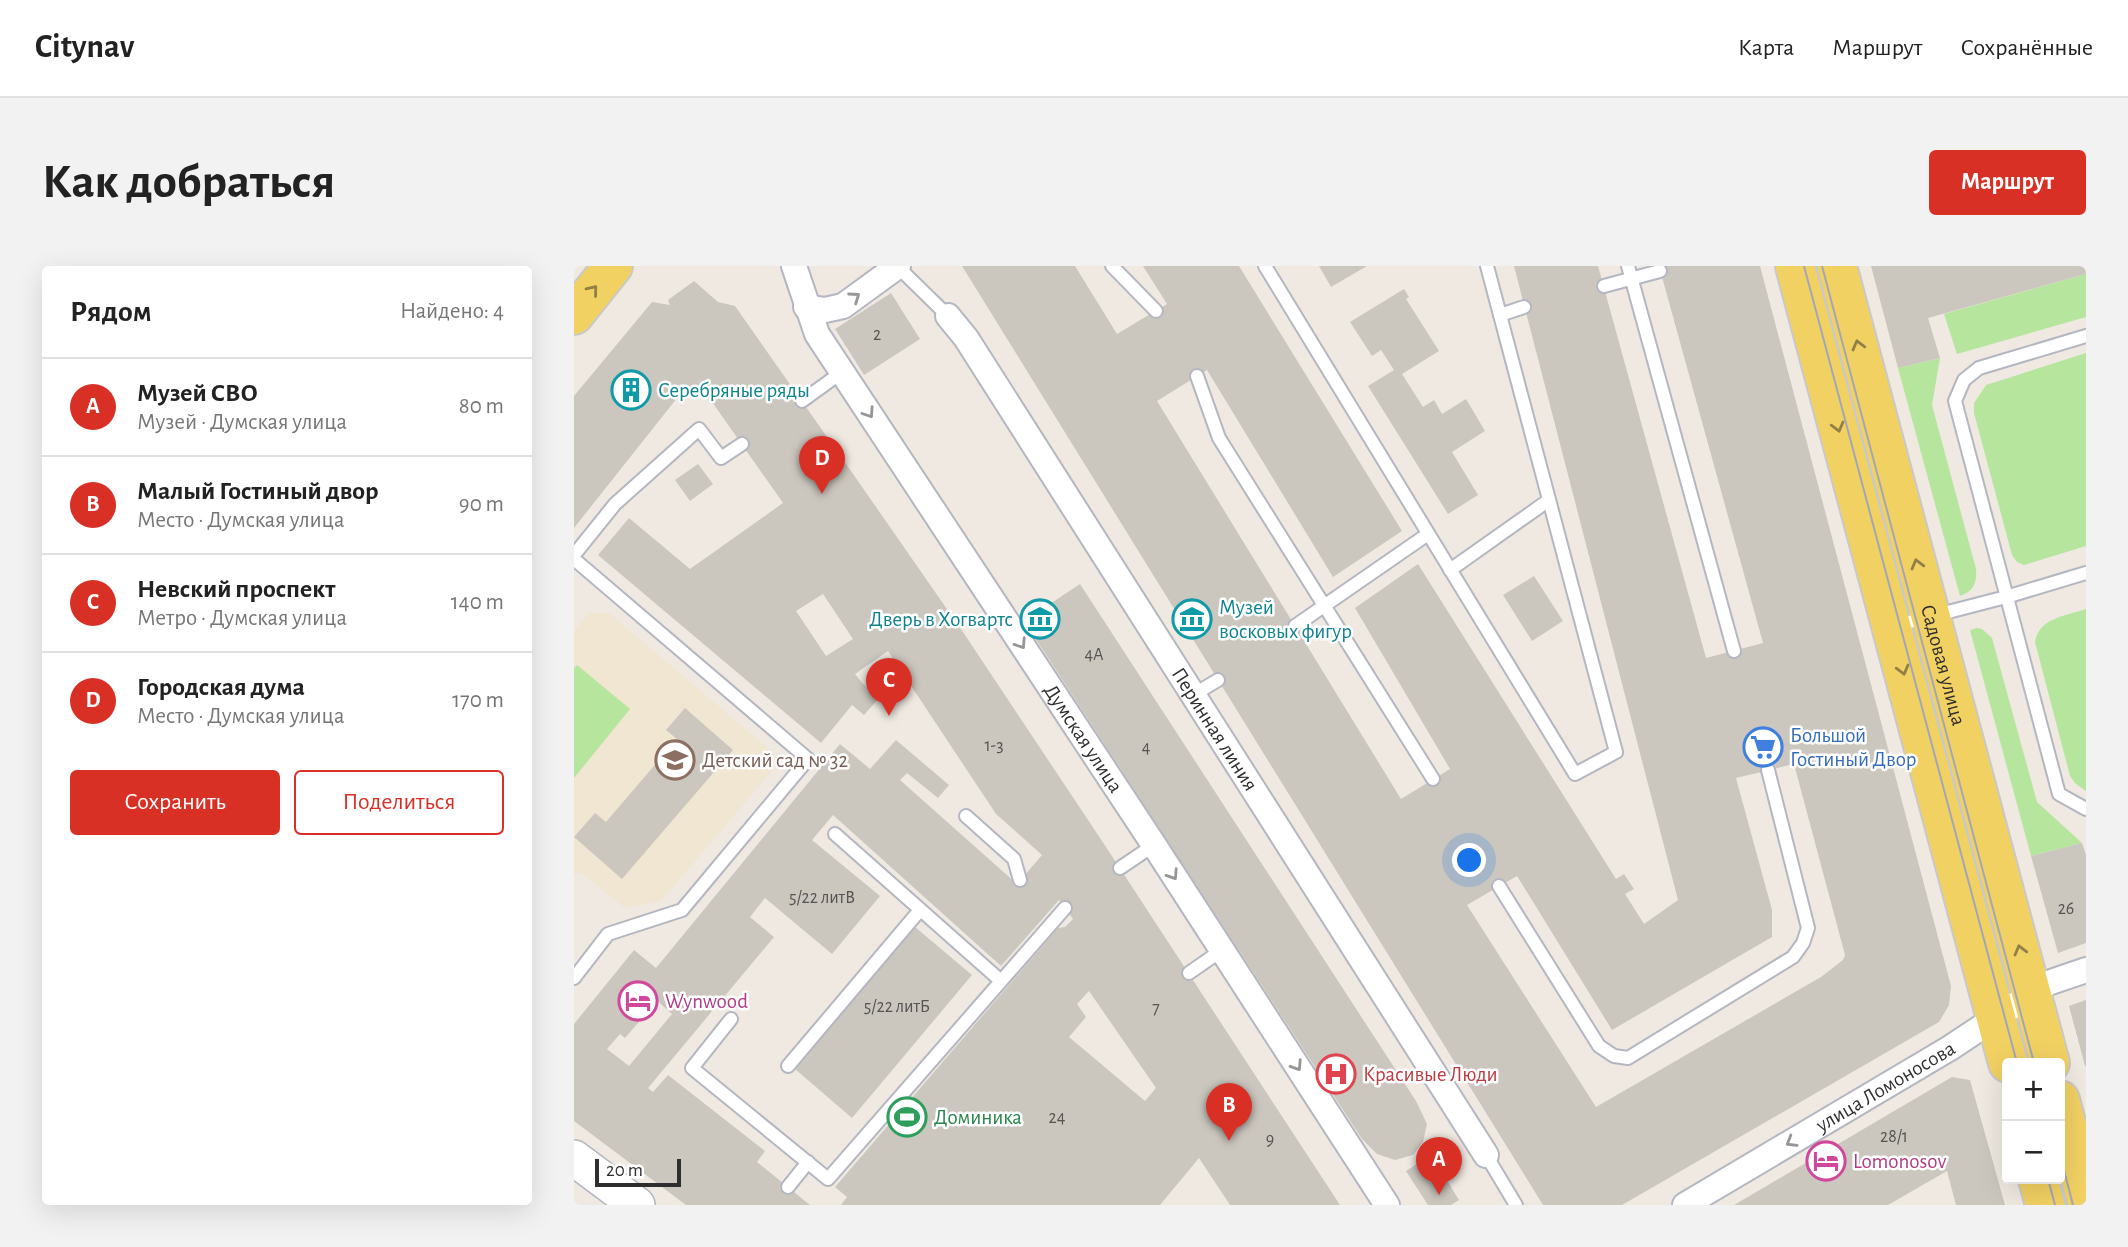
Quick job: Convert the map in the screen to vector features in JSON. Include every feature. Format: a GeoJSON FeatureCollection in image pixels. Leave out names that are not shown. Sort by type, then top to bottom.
{"type":"FeatureCollection","features":[{"type":"Feature","properties":{"kind":"main road"},"geometry":{"type":"LineString","coordinates":[[574,314],[613,266]]}},
{"type":"Feature","properties":{"kind":"main road","name":"Садовая улица"},"geometry":{"type":"LineString","coordinates":[[1821,270],[1931,617],[2049,1058]]}},
{"type":"Feature","properties":{"kind":"main road","name":"Садовая улица"},"geometry":{"type":"LineString","coordinates":[[1821,270],[1892,627],[2007,1058]]}},
{"type":"Feature","properties":{"kind":"main road"},"geometry":{"type":"LineString","coordinates":[[2065,1119],[2086,1198]]}},
{"type":"Feature","properties":{"kind":"main road"},"geometry":{"type":"LineString","coordinates":[[2039,1184],[2045,1205]]}},
{"type":"Feature","properties":{"kind":"street","name":"Думская улица"},"geometry":{"type":"LineString","coordinates":[[794,266],[817,334],[1154,845],[1387,1205]]}},
{"type":"Feature","properties":{"kind":"street"},"geometry":{"type":"LineString","coordinates":[[806,307],[825,310],[843,306],[898,267]]}},
{"type":"Feature","properties":{"kind":"street","name":"Перинная линия"},"geometry":{"type":"LineString","coordinates":[[948,316],[966,338],[1486,1156]]}},
{"type":"Feature","properties":{"kind":"street","name":"улица Ломоносова"},"geometry":{"type":"LineString","coordinates":[[1685,1205],[1950,1048],[2049,983],[2086,970]]}},
{"type":"Feature","properties":{"kind":"street"},"geometry":{"type":"LineString","coordinates":[[574,1158],[637,1205]]}},
{"type":"Feature","properties":{"kind":"lane"},"geometry":{"type":"LineString","coordinates":[[1112,266],[1156,311]]}},
{"type":"Feature","properties":{"kind":"lane"},"geometry":{"type":"LineString","coordinates":[[1265,266],[1575,774],[1616,752],[1488,266]]}},
{"type":"Feature","properties":{"kind":"lane","name":"Перинная линия"},"geometry":{"type":"LineString","coordinates":[[898,267],[948,316]]}},
{"type":"Feature","properties":{"kind":"lane"},"geometry":{"type":"LineString","coordinates":[[1604,286],[1630,273],[1660,271]]}},
{"type":"Feature","properties":{"kind":"lane"},"geometry":{"type":"LineString","coordinates":[[1630,273],[1734,651]]}},
{"type":"Feature","properties":{"kind":"lane"},"geometry":{"type":"LineString","coordinates":[[1500,315],[1524,307]]}},
{"type":"Feature","properties":{"kind":"lane"},"geometry":{"type":"LineString","coordinates":[[2086,336],[1970,373],[1958,389],[1956,410],[2059,794],[2086,809]]}},
{"type":"Feature","properties":{"kind":"lane"},"geometry":{"type":"LineString","coordinates":[[802,401],[842,372]]}},
{"type":"Feature","properties":{"kind":"lane"},"geometry":{"type":"LineString","coordinates":[[1196,376],[1219,439],[1433,779]]}},
{"type":"Feature","properties":{"kind":"lane"},"geometry":{"type":"LineString","coordinates":[[574,978],[608,934],[682,910],[808,759],[574,557],[615,504],[699,429],[721,458],[742,444]]}},
{"type":"Feature","properties":{"kind":"lane"},"geometry":{"type":"LineString","coordinates":[[1450,570],[1549,500]]}},
{"type":"Feature","properties":{"kind":"lane"},"geometry":{"type":"LineString","coordinates":[[1295,626],[1428,534]]}},
{"type":"Feature","properties":{"kind":"lane"},"geometry":{"type":"LineString","coordinates":[[1892,627],[2086,573]]}},
{"type":"Feature","properties":{"kind":"lane"},"geometry":{"type":"LineString","coordinates":[[1193,695],[1218,680]]}},
{"type":"Feature","properties":{"kind":"lane"},"geometry":{"type":"LineString","coordinates":[[1499,886],[1599,1046],[1614,1056],[1628,1058],[1793,957],[1803,943],[1808,928],[1768,771]]}},
{"type":"Feature","properties":{"kind":"lane"},"geometry":{"type":"LineString","coordinates":[[966,816],[1014,859],[1020,880]]}},
{"type":"Feature","properties":{"kind":"lane"},"geometry":{"type":"LineString","coordinates":[[835,834],[1001,981]]}},
{"type":"Feature","properties":{"kind":"lane"},"geometry":{"type":"LineString","coordinates":[[1120,868],[1154,845]]}},
{"type":"Feature","properties":{"kind":"lane"},"geometry":{"type":"LineString","coordinates":[[788,1066],[920,910]]}},
{"type":"Feature","properties":{"kind":"lane"},"geometry":{"type":"LineString","coordinates":[[732,1019],[692,1068],[828,1179],[1001,981],[1059,910]]}},
{"type":"Feature","properties":{"kind":"lane"},"geometry":{"type":"LineString","coordinates":[[1189,973],[1222,950]]}},
{"type":"Feature","properties":{"kind":"lane","name":"Перинная линия"},"geometry":{"type":"LineString","coordinates":[[1486,1156],[1516,1205]]}},
{"type":"Feature","properties":{"kind":"lane"},"geometry":{"type":"LineString","coordinates":[[788,1186],[808,1162]]}},
{"type":"Feature","properties":{"kind":"shaded area","name":"Детский сад № 32"},"geometry":{"type":"Polygon","coordinates":[[[589,613],[609,613],[776,755],[778,764],[661,901],[625,908],[580,872],[574,875],[574,631],[589,613]]]}},
{"type":"Feature","properties":{"kind":"green space"},"geometry":{"type":"Polygon","coordinates":[[[2086,274],[2086,317],[1957,354],[1944,314],[2086,274]]]}},
{"type":"Feature","properties":{"kind":"green space"},"geometry":{"type":"Polygon","coordinates":[[[2086,353],[2086,546],[2024,565],[2017,562],[2012,555],[1974,413],[1974,403],[1986,385],[2086,353]]]}},
{"type":"Feature","properties":{"kind":"green space"},"geometry":{"type":"Polygon","coordinates":[[[1940,358],[1932,405],[1976,569],[1974,586],[1960,596],[1898,368],[1940,358]]]}},
{"type":"Feature","properties":{"kind":"green space"},"geometry":{"type":"Polygon","coordinates":[[[2086,609],[2086,791],[2070,776],[2035,642],[2037,634],[2047,623],[2086,609]]]}},
{"type":"Feature","properties":{"kind":"green space"},"geometry":{"type":"Polygon","coordinates":[[[1977,628],[1992,638],[2037,802],[2082,843],[2031,856],[1970,630],[1977,628]]]}},
{"type":"Feature","properties":{"kind":"green space"},"geometry":{"type":"Polygon","coordinates":[[[577,665],[630,709],[574,778],[574,668],[577,665]]]}},
{"type":"Feature","properties":{"kind":"building","name":"Большой Гостиный Двор"},"geometry":{"type":"Polygon","coordinates":[[[962,266],[1075,266],[1117,334],[1167,304],[1143,266],[1239,266],[1402,531],[1333,577],[1207,370],[1157,401],[1401,799],[1450,769],[1355,608],[1418,564],[1616,879],[1624,874],[1634,889],[1625,894],[1644,924],[1678,900],[1514,266],[1598,266],[1706,658],[1763,643],[1659,266],[1760,266],[1951,986],[1949,1005],[1939,1022],[1622,1205],[1543,1205],[962,266]],[[1794,764],[1736,778],[1772,910],[1772,937],[1612,1030],[1517,876],[1467,905],[1596,1107],[1821,977],[1843,960],[1845,955],[1794,764]]]}},
{"type":"Feature","properties":{"kind":"building"},"geometry":{"type":"Polygon","coordinates":[[[1319,266],[1367,266],[1331,287],[1319,266]]]}},
{"type":"Feature","properties":{"kind":"building"},"geometry":{"type":"Polygon","coordinates":[[[1871,266],[2086,266],[2086,274],[1928,318],[1940,358],[1898,368],[1871,266]]]}},
{"type":"Feature","properties":{"kind":"building"},"geometry":{"type":"Polygon","coordinates":[[[694,281],[718,302],[735,306],[965,635],[1340,1205],[1230,1205],[1199,1158],[1160,1205],[841,1205],[847,1197],[835,1187],[1058,928],[1065,927],[1073,919],[1059,900],[1001,966],[833,815],[812,840],[880,896],[832,954],[765,898],[750,917],[774,937],[648,1088],[653,1092],[668,1075],[765,1151],[757,1162],[810,1205],[686,1205],[574,1121],[574,1024],[634,950],[656,968],[840,744],[870,769],[896,740],[949,785],[938,798],[907,773],[900,780],[1017,884],[1042,855],[996,814],[888,651],[855,674],[879,698],[864,715],[852,705],[821,743],[598,555],[629,518],[690,569],[783,503],[703,389],[696,394],[685,388],[574,528],[574,396],[652,302],[670,305],[668,300],[694,281]],[[823,594],[796,611],[826,656],[853,639],[823,594]],[[1089,991],[1077,1004],[1086,1017],[1069,1037],[1145,1101],[1156,1088],[1089,991]],[[652,996],[645,1004],[650,1009],[625,1038],[620,1034],[607,1049],[629,1066],[672,1014],[652,996]]]}},
{"type":"Feature","properties":{"kind":"building"},"geometry":{"type":"Polygon","coordinates":[[[1404,289],[1409,297],[1406,299],[1439,351],[1402,374],[1423,407],[1434,400],[1442,414],[1466,399],[1485,431],[1452,452],[1478,495],[1448,514],[1368,386],[1394,370],[1381,350],[1372,356],[1350,322],[1404,289]]]}},
{"type":"Feature","properties":{"kind":"building"},"geometry":{"type":"Polygon","coordinates":[[[891,293],[920,339],[864,375],[835,329],[891,293]]]}},
{"type":"Feature","properties":{"kind":"building"},"geometry":{"type":"Polygon","coordinates":[[[698,464],[713,484],[690,501],[675,480],[698,464]]]}},
{"type":"Feature","properties":{"kind":"building"},"geometry":{"type":"Polygon","coordinates":[[[1534,576],[1563,621],[1532,641],[1503,595],[1534,576]]]}},
{"type":"Feature","properties":{"kind":"building"},"geometry":{"type":"Polygon","coordinates":[[[1080,584],[1416,1101],[1427,1124],[1423,1142],[1413,1155],[1395,1160],[1377,1154],[1362,1139],[1024,621],[1080,584]]]}},
{"type":"Feature","properties":{"kind":"building"},"geometry":{"type":"Polygon","coordinates":[[[685,708],[733,750],[622,879],[574,837],[595,813],[606,822],[677,739],[666,730],[685,708]]]}},
{"type":"Feature","properties":{"kind":"building"},"geometry":{"type":"Polygon","coordinates":[[[2082,843],[2086,855],[2086,943],[2058,953],[2031,856],[2082,843]]]}},
{"type":"Feature","properties":{"kind":"building"},"geometry":{"type":"Polygon","coordinates":[[[915,927],[972,975],[852,1118],[795,1069],[915,927]]]}},
{"type":"Feature","properties":{"kind":"building"},"geometry":{"type":"Polygon","coordinates":[[[2086,1000],[2086,1066],[2085,1066],[2069,1006],[2086,1000]]]}},
{"type":"Feature","properties":{"kind":"building"},"geometry":{"type":"Polygon","coordinates":[[[1952,1077],[1970,1080],[2005,1205],[1956,1205],[1947,1171],[1888,1205],[1734,1205],[1952,1077]]]}},
{"type":"Feature","properties":{"kind":"building"},"geometry":{"type":"Polygon","coordinates":[[[1431,1155],[1459,1200],[1451,1205],[1428,1205],[1406,1171],[1431,1155]]]}},
{"type":"Feature","properties":{"kind":"tram line"},"geometry":{"type":"LineString","coordinates":[[1804,266],[2016,1058]]}},
{"type":"Feature","properties":{"kind":"tram line"},"geometry":{"type":"LineString","coordinates":[[1822,266],[2033,1058]]}},
{"type":"Feature","properties":{"kind":"tram line"},"geometry":{"type":"LineString","coordinates":[[2065,1174],[2073,1205]]}},
{"type":"Feature","properties":{"kind":"tram line"},"geometry":{"type":"LineString","coordinates":[[2049,1184],[2055,1205]]}},
{"type":"Feature","properties":{"kind":"place","name":"Серебряные ряды"},"geometry":{"type":"Point","coordinates":[631,390]}},
{"type":"Feature","properties":{"kind":"place","name":"Городская дума"},"geometry":{"type":"Point","coordinates":[822,494]}},
{"type":"Feature","properties":{"kind":"place","name":"Дверь в Хогвартс"},"geometry":{"type":"Point","coordinates":[1040,619]}},
{"type":"Feature","properties":{"kind":"place","name":"Музей восковых фигур"},"geometry":{"type":"Point","coordinates":[1192,619]}},
{"type":"Feature","properties":{"kind":"place","name":"Невский проспект"},"geometry":{"type":"Point","coordinates":[889,716]}},
{"type":"Feature","properties":{"kind":"place","name":"Большой Гостиный Двор"},"geometry":{"type":"Point","coordinates":[1763,747]}},
{"type":"Feature","properties":{"kind":"place","name":"Детский сад № 32"},"geometry":{"type":"Point","coordinates":[675,760]}},
{"type":"Feature","properties":{"kind":"place","name":"Wynwood"},"geometry":{"type":"Point","coordinates":[638,1001]}},
{"type":"Feature","properties":{"kind":"place","name":"Красивые Люди"},"geometry":{"type":"Point","coordinates":[1336,1074]}},
{"type":"Feature","properties":{"kind":"place","name":"Доминика"},"geometry":{"type":"Point","coordinates":[907,1117]}},
{"type":"Feature","properties":{"kind":"place","name":"Малый Гостиный двор"},"geometry":{"type":"Point","coordinates":[1229,1141]}},
{"type":"Feature","properties":{"kind":"place","name":"Lomonosov"},"geometry":{"type":"Point","coordinates":[1826,1161]}},
{"type":"Feature","properties":{"kind":"place","name":"Музей СВО"},"geometry":{"type":"Point","coordinates":[1439,1195]}}]}
